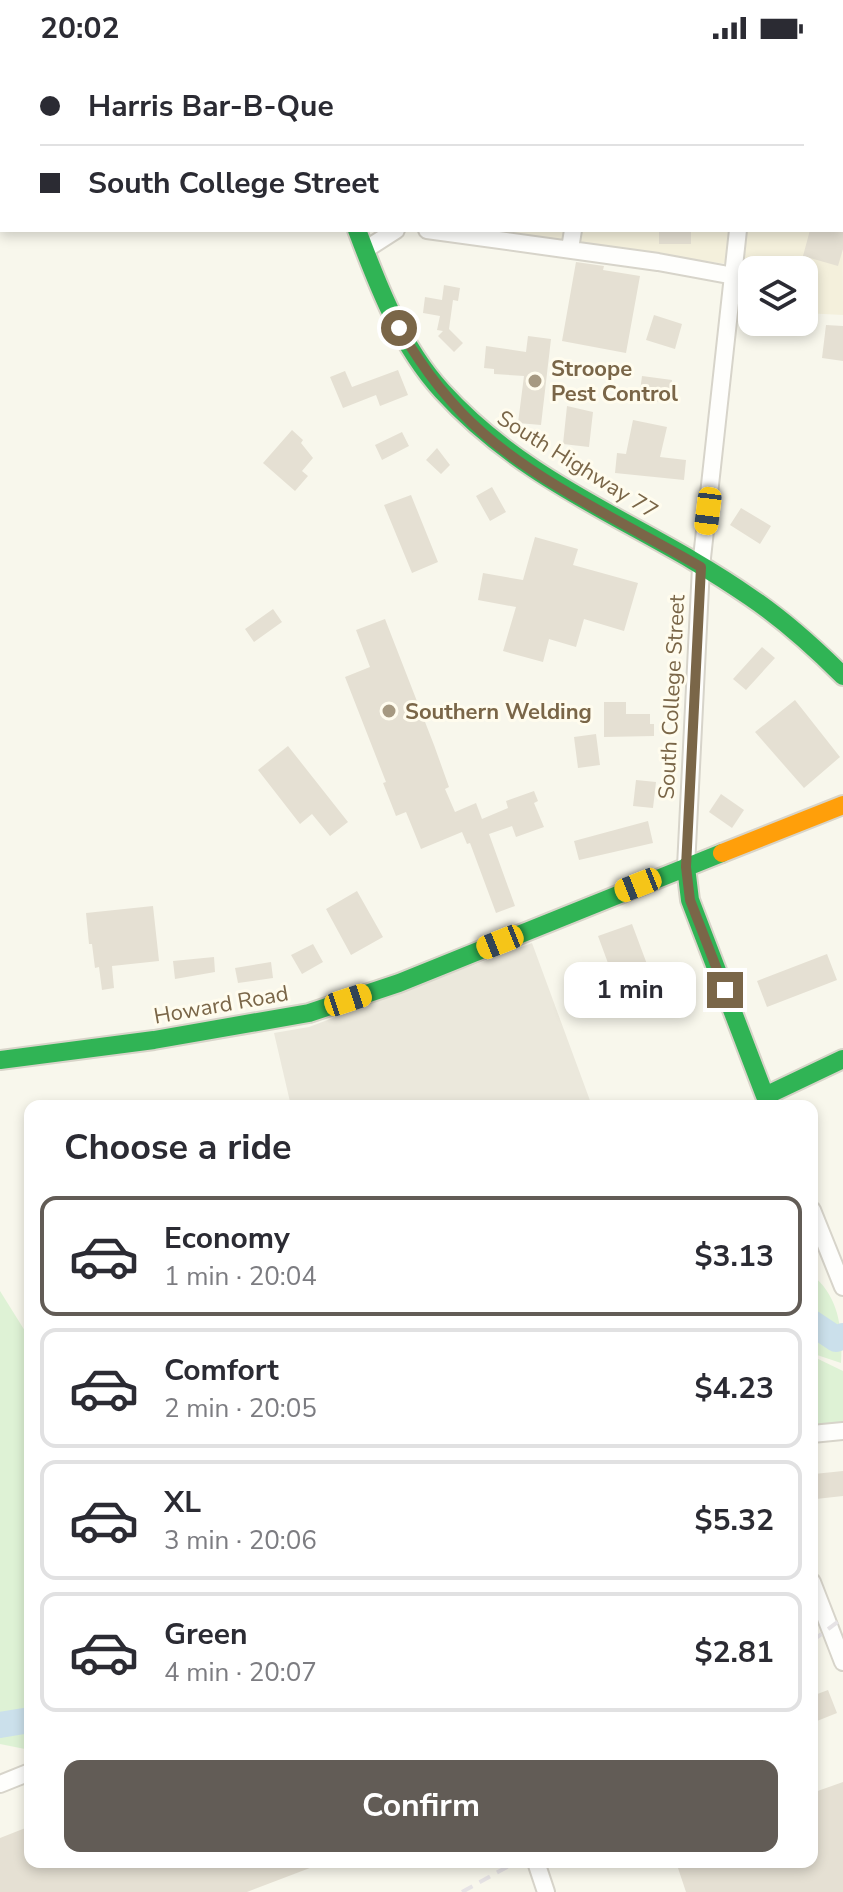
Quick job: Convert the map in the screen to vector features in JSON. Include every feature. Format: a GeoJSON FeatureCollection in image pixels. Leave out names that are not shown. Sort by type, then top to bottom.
{"type":"FeatureCollection","features":[{"type":"Feature","properties":{"kind":"main road","name":"South Highway 77"},"geometry":{"type":"LineString","coordinates":[[358,232],[387,303],[417,358],[472,423],[540,474],[772,610],[805,637],[843,676]]}},
{"type":"Feature","properties":{"kind":"main road"},"geometry":{"type":"LineString","coordinates":[[805,637],[839,643]]}},
{"type":"Feature","properties":{"kind":"main road","name":"Howard Road"},"geometry":{"type":"LineString","coordinates":[[0,1060],[181,1035],[309,1013],[399,983],[843,805]]}},
{"type":"Feature","properties":{"kind":"main road","name":"South College Street"},"geometry":{"type":"LineString","coordinates":[[686,867],[690,900],[767,1100]]}},
{"type":"Feature","properties":{"kind":"main road"},"geometry":{"type":"LineString","coordinates":[[769,1100],[843,1059]]}},
{"type":"Feature","properties":{"kind":"street"},"geometry":{"type":"LineString","coordinates":[[365,250],[393,232]]}},
{"type":"Feature","properties":{"kind":"street"},"geometry":{"type":"LineString","coordinates":[[442,232],[734,276]]}},
{"type":"Feature","properties":{"kind":"street"},"geometry":{"type":"LineString","coordinates":[[570,249],[573,232]]}},
{"type":"Feature","properties":{"kind":"street","name":"South College Street"},"geometry":{"type":"LineString","coordinates":[[686,867],[701,567],[738,232]]}},
{"type":"Feature","properties":{"kind":"street"},"geometry":{"type":"LineString","coordinates":[[818,1225],[843,1287]]}},
{"type":"Feature","properties":{"kind":"street"},"geometry":{"type":"LineString","coordinates":[[818,1433],[843,1431]]}},
{"type":"Feature","properties":{"kind":"street"},"geometry":{"type":"LineString","coordinates":[[818,1597],[843,1662]]}},
{"type":"Feature","properties":{"kind":"street"},"geometry":{"type":"LineString","coordinates":[[4,1779],[24,1774]]}},
{"type":"Feature","properties":{"kind":"street"},"geometry":{"type":"LineString","coordinates":[[538,1868],[546,1892]]}},
{"type":"Feature","properties":{"kind":"shaded area"},"geometry":{"type":"Polygon","coordinates":[[[475,232],[843,232],[843,315],[818,314],[818,256],[738,256],[738,265],[475,232]]]}},
{"type":"Feature","properties":{"kind":"shaded area"},"geometry":{"type":"Polygon","coordinates":[[[532,943],[590,1100],[290,1100],[274,1033],[309,1027],[532,943]]]}},
{"type":"Feature","properties":{"kind":"green space"},"geometry":{"type":"Polygon","coordinates":[[[818,1280],[834,1303],[840,1326],[841,1363],[818,1355],[818,1280]]]}},
{"type":"Feature","properties":{"kind":"green space"},"geometry":{"type":"Polygon","coordinates":[[[0,1291],[24,1329],[24,1749],[0,1744],[0,1291]]]}},
{"type":"Feature","properties":{"kind":"green space"},"geometry":{"type":"Polygon","coordinates":[[[818,1359],[843,1371],[843,1422],[818,1424],[818,1359]]]}},
{"type":"Feature","properties":{"kind":"building"},"geometry":{"type":"Polygon","coordinates":[[[659,232],[691,232],[691,244],[659,244],[659,232]]]}},
{"type":"Feature","properties":{"kind":"building"},"geometry":{"type":"Polygon","coordinates":[[[809,232],[843,232],[843,249],[838,266],[818,260],[818,256],[803,256],[809,232]]]}},
{"type":"Feature","properties":{"kind":"building"},"geometry":{"type":"Polygon","coordinates":[[[576,262],[640,276],[626,353],[562,341],[576,262]]]}},
{"type":"Feature","properties":{"kind":"building"},"geometry":{"type":"Polygon","coordinates":[[[444,285],[460,288],[458,301],[453,300],[449,329],[463,343],[454,352],[438,336],[443,331],[437,330],[440,316],[423,313],[425,297],[442,300],[444,285]]]}},
{"type":"Feature","properties":{"kind":"building"},"geometry":{"type":"Polygon","coordinates":[[[654,315],[682,324],[675,349],[646,340],[654,315]]]}},
{"type":"Feature","properties":{"kind":"building"},"geometry":{"type":"Polygon","coordinates":[[[826,325],[843,326],[843,361],[822,358],[826,325]]]}},
{"type":"Feature","properties":{"kind":"building","name":"Stroope Pest Control"},"geometry":{"type":"Polygon","coordinates":[[[528,336],[551,339],[541,425],[518,423],[524,376],[494,374],[494,369],[484,368],[486,346],[526,352],[528,336]]]}},
{"type":"Feature","properties":{"kind":"building"},"geometry":{"type":"Polygon","coordinates":[[[398,370],[408,395],[380,406],[376,395],[343,408],[330,377],[345,371],[352,387],[398,370]]]}},
{"type":"Feature","properties":{"kind":"building"},"geometry":{"type":"Polygon","coordinates":[[[642,376],[672,380],[669,403],[639,399],[642,376]]]}},
{"type":"Feature","properties":{"kind":"building"},"geometry":{"type":"Polygon","coordinates":[[[567,406],[593,412],[589,447],[563,444],[567,406]]]}},
{"type":"Feature","properties":{"kind":"building"},"geometry":{"type":"Polygon","coordinates":[[[633,420],[667,427],[660,457],[686,460],[684,480],[615,473],[617,453],[626,454],[633,420]]]}},
{"type":"Feature","properties":{"kind":"building"},"geometry":{"type":"Polygon","coordinates":[[[292,430],[303,440],[301,443],[313,458],[302,471],[308,476],[295,491],[263,463],[292,430]]]}},
{"type":"Feature","properties":{"kind":"building"},"geometry":{"type":"Polygon","coordinates":[[[402,432],[409,446],[382,460],[375,445],[402,432]]]}},
{"type":"Feature","properties":{"kind":"building"},"geometry":{"type":"Polygon","coordinates":[[[437,448],[450,465],[441,474],[426,460],[437,448]]]}},
{"type":"Feature","properties":{"kind":"building"},"geometry":{"type":"Polygon","coordinates":[[[492,487],[506,512],[490,521],[476,496],[492,487]]]}},
{"type":"Feature","properties":{"kind":"building"},"geometry":{"type":"Polygon","coordinates":[[[411,495],[438,562],[412,573],[384,505],[411,495]]]}},
{"type":"Feature","properties":{"kind":"building"},"geometry":{"type":"Polygon","coordinates":[[[741,508],[771,526],[760,544],[730,525],[741,508]]]}},
{"type":"Feature","properties":{"kind":"building"},"geometry":{"type":"Polygon","coordinates":[[[535,537],[578,549],[573,565],[638,583],[624,631],[584,619],[576,647],[549,639],[543,662],[503,651],[516,607],[478,600],[483,573],[523,580],[535,537]]]}},
{"type":"Feature","properties":{"kind":"building"},"geometry":{"type":"Polygon","coordinates":[[[273,609],[282,622],[254,642],[245,629],[273,609]]]}},
{"type":"Feature","properties":{"kind":"building"},"geometry":{"type":"Polygon","coordinates":[[[385,619],[434,745],[449,787],[445,789],[455,812],[476,803],[482,819],[508,808],[506,801],[534,791],[538,801],[534,803],[544,827],[516,837],[512,826],[489,834],[515,906],[496,913],[470,843],[467,844],[462,832],[421,849],[406,812],[396,816],[345,677],[370,667],[356,630],[385,619]]]}},
{"type":"Feature","properties":{"kind":"building"},"geometry":{"type":"Polygon","coordinates":[[[762,647],[775,658],[746,690],[733,679],[762,647]]]}},
{"type":"Feature","properties":{"kind":"building"},"geometry":{"type":"Polygon","coordinates":[[[795,700],[840,757],[804,788],[755,732],[795,700]]]}},
{"type":"Feature","properties":{"kind":"building"},"geometry":{"type":"Polygon","coordinates":[[[604,702],[626,702],[626,714],[650,714],[654,736],[604,737],[604,702]]]}},
{"type":"Feature","properties":{"kind":"building"},"geometry":{"type":"Polygon","coordinates":[[[596,734],[600,765],[578,768],[574,737],[596,734]]]}},
{"type":"Feature","properties":{"kind":"building"},"geometry":{"type":"Polygon","coordinates":[[[288,746],[348,822],[330,836],[312,814],[300,824],[258,770],[288,746]]]}},
{"type":"Feature","properties":{"kind":"building"},"geometry":{"type":"Polygon","coordinates":[[[636,780],[656,782],[653,808],[633,806],[636,780]]]}},
{"type":"Feature","properties":{"kind":"building"},"geometry":{"type":"Polygon","coordinates":[[[721,794],[744,810],[732,828],[709,812],[721,794]]]}},
{"type":"Feature","properties":{"kind":"building"},"geometry":{"type":"Polygon","coordinates":[[[648,821],[653,843],[579,860],[574,841],[648,821]]]}},
{"type":"Feature","properties":{"kind":"building"},"geometry":{"type":"Polygon","coordinates":[[[357,891],[383,937],[351,955],[326,909],[357,891]]]}},
{"type":"Feature","properties":{"kind":"building"},"geometry":{"type":"Polygon","coordinates":[[[153,906],[159,961],[112,966],[114,988],[102,990],[99,967],[95,968],[92,944],[89,944],[86,913],[153,906]]]}},
{"type":"Feature","properties":{"kind":"building"},"geometry":{"type":"Polygon","coordinates":[[[632,924],[660,999],[626,1012],[598,936],[632,924]]]}},
{"type":"Feature","properties":{"kind":"building"},"geometry":{"type":"Polygon","coordinates":[[[313,944],[323,962],[302,974],[291,955],[313,944]]]}},
{"type":"Feature","properties":{"kind":"building"},"geometry":{"type":"Polygon","coordinates":[[[827,954],[837,980],[767,1007],[757,981],[827,954]]]}},
{"type":"Feature","properties":{"kind":"building"},"geometry":{"type":"Polygon","coordinates":[[[214,957],[215,972],[175,979],[173,961],[214,957]]]}},
{"type":"Feature","properties":{"kind":"building"},"geometry":{"type":"Polygon","coordinates":[[[271,962],[273,978],[238,983],[235,968],[271,962]]]}},
{"type":"Feature","properties":{"kind":"building"},"geometry":{"type":"Polygon","coordinates":[[[843,1471],[843,1496],[818,1499],[818,1474],[843,1471]]]}},
{"type":"Feature","properties":{"kind":"building"},"geometry":{"type":"Polygon","coordinates":[[[828,1690],[837,1713],[818,1721],[818,1694],[828,1690]]]}},
{"type":"Feature","properties":{"kind":"building"},"geometry":{"type":"Polygon","coordinates":[[[843,1782],[843,1892],[686,1892],[678,1868],[818,1868],[818,1791],[843,1782]]]}},
{"type":"Feature","properties":{"kind":"building"},"geometry":{"type":"Polygon","coordinates":[[[24,1829],[24,1868],[310,1868],[247,1892],[0,1892],[0,1838],[24,1829]]]}},
{"type":"Feature","properties":{"kind":"waterway"},"geometry":{"type":"LineString","coordinates":[[818,1327],[836,1339],[843,1336]]}},
{"type":"Feature","properties":{"kind":"waterway"},"geometry":{"type":"LineString","coordinates":[[0,1725],[24,1721]]}},
{"type":"Feature","properties":{"kind":"railway"},"geometry":{"type":"LineString","coordinates":[[818,1637],[843,1618]]}},
{"type":"Feature","properties":{"kind":"railway"},"geometry":{"type":"LineString","coordinates":[[462,1892],[505,1868]]}},
{"type":"Feature","properties":{"kind":"traffic: fast"},"geometry":{"type":"LineString","coordinates":[[358,232],[382,294],[414,355],[442,391],[477,425],[551,480],[711,571],[750,597],[798,634],[843,676]]}},
{"type":"Feature","properties":{"kind":"traffic: fast"},"geometry":{"type":"LineString","coordinates":[[0,1060],[154,1040],[309,1013],[399,983],[722,853]]}},
{"type":"Feature","properties":{"kind":"traffic: fast"},"geometry":{"type":"LineString","coordinates":[[686,867],[690,900],[765,1096],[843,1059]]}},
{"type":"Feature","properties":{"kind":"traffic: slow"},"geometry":{"type":"LineString","coordinates":[[722,853],[843,805]]}},
{"type":"Feature","properties":{"kind":"place","name":"Stroope Pest Control"},"geometry":{"type":"Point","coordinates":[535,381]}},
{"type":"Feature","properties":{"kind":"place","name":"Southern Welding"},"geometry":{"type":"Point","coordinates":[389,711]}},
{"type":"Feature","properties":{"kind":"route"},"geometry":{"type":"LineString","coordinates":[[399,328],[424,369],[484,434],[540,474],[701,567],[686,867],[690,900],[725,990]]}}]}
